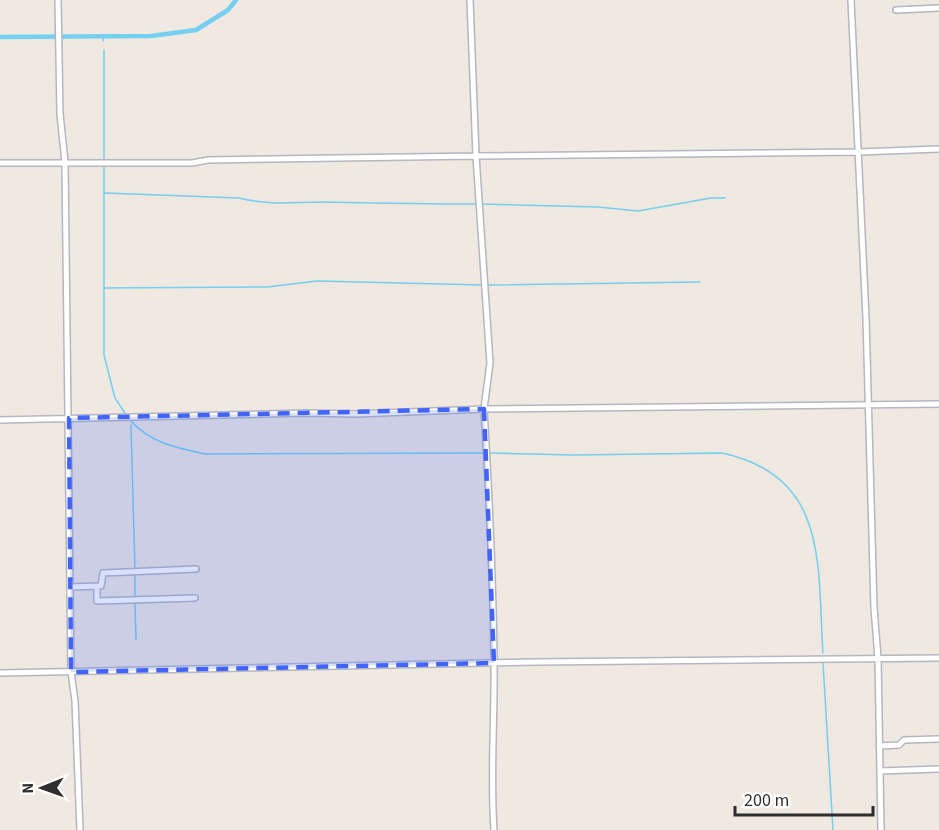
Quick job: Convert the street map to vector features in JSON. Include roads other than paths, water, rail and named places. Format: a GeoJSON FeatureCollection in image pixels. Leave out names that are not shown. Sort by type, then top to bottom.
{"type":"FeatureCollection","features":[{"type":"Feature","properties":{"kind":"street"},"geometry":{"type":"LineString","coordinates":[[58,0],[60,114],[65,162],[71,672],[75,701],[80,830]]}},
{"type":"Feature","properties":{"kind":"street"},"geometry":{"type":"LineString","coordinates":[[470,0],[476,156],[490,363],[484,409],[492,559],[494,663],[491,792],[494,830]]}},
{"type":"Feature","properties":{"kind":"street"},"geometry":{"type":"LineString","coordinates":[[852,0],[869,404],[874,608],[878,658],[881,830]]}},
{"type":"Feature","properties":{"kind":"street"},"geometry":{"type":"LineString","coordinates":[[896,9],[939,8]]}},
{"type":"Feature","properties":{"kind":"street"},"geometry":{"type":"LineString","coordinates":[[0,163],[184,163],[208,160],[939,149]]}},
{"type":"Feature","properties":{"kind":"street"},"geometry":{"type":"LineString","coordinates":[[0,420],[306,413],[356,414],[484,409],[939,404]]}},
{"type":"Feature","properties":{"kind":"street"},"geometry":{"type":"LineString","coordinates":[[70,587],[101,586],[103,573],[196,569]]}},
{"type":"Feature","properties":{"kind":"street"},"geometry":{"type":"LineString","coordinates":[[97,586],[97,601],[195,598]]}},
{"type":"Feature","properties":{"kind":"street"},"geometry":{"type":"LineString","coordinates":[[0,673],[494,663],[939,658]]}},
{"type":"Feature","properties":{"kind":"street"},"geometry":{"type":"LineString","coordinates":[[879,746],[899,745],[904,740],[939,740]]}},
{"type":"Feature","properties":{"kind":"street"},"geometry":{"type":"LineString","coordinates":[[880,771],[939,769]]}},
{"type":"Feature","properties":{"kind":"waterway"},"geometry":{"type":"LineString","coordinates":[[0,37],[151,36],[196,30],[228,10],[236,0]]}},
{"type":"Feature","properties":{"kind":"waterway"},"geometry":{"type":"LineString","coordinates":[[104,50],[104,160]]}},
{"type":"Feature","properties":{"kind":"waterway"},"geometry":{"type":"LineString","coordinates":[[104,165],[104,355],[115,398],[127,416]]}},
{"type":"Feature","properties":{"kind":"waterway"},"geometry":{"type":"LineString","coordinates":[[105,193],[239,198],[272,203],[477,204]]}},
{"type":"Feature","properties":{"kind":"waterway"},"geometry":{"type":"LineString","coordinates":[[481,204],[598,207],[638,211],[711,198],[725,198]]}},
{"type":"Feature","properties":{"kind":"waterway"},"geometry":{"type":"LineString","coordinates":[[104,288],[267,287],[317,281],[482,285]]}},
{"type":"Feature","properties":{"kind":"waterway"},"geometry":{"type":"LineString","coordinates":[[488,285],[700,282]]}},
{"type":"Feature","properties":{"kind":"waterway"},"geometry":{"type":"LineString","coordinates":[[130,420],[155,439],[174,447],[206,454],[484,453]]}},
{"type":"Feature","properties":{"kind":"waterway"},"geometry":{"type":"LineString","coordinates":[[131,425],[135,570]]}},
{"type":"Feature","properties":{"kind":"waterway"},"geometry":{"type":"LineString","coordinates":[[490,453],[574,455],[722,453],[757,465],[782,482],[800,504],[811,529],[817,558],[823,653]]}},
{"type":"Feature","properties":{"kind":"waterway"},"geometry":{"type":"LineString","coordinates":[[135,575],[135,597]]}},
{"type":"Feature","properties":{"kind":"waterway"},"geometry":{"type":"LineString","coordinates":[[135,602],[136,640]]}},
{"type":"Feature","properties":{"kind":"waterway"},"geometry":{"type":"LineString","coordinates":[[823,663],[833,830]]}}]}
